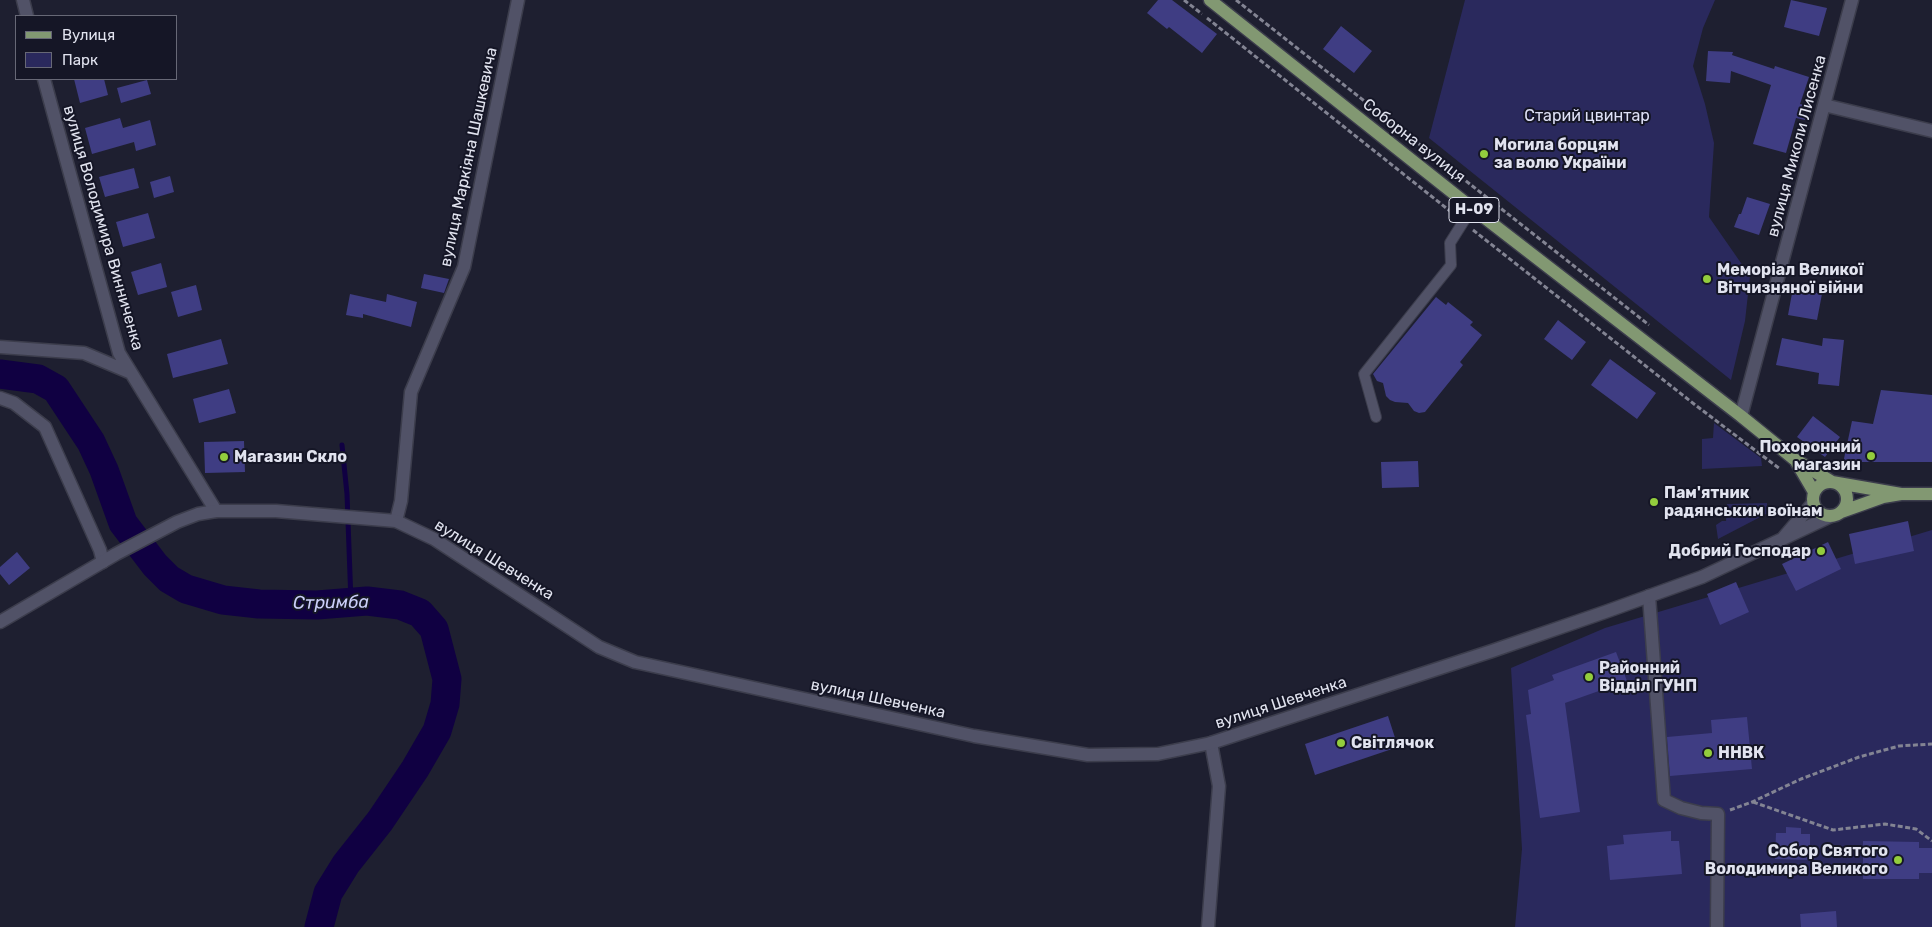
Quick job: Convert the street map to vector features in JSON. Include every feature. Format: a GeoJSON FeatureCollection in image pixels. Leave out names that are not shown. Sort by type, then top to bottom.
{"type":"FeatureCollection","features":[{"type":"Feature","properties":{"kind":"main road","name":"Соборна вулиця"},"geometry":{"type":"LineString","coordinates":[[1210,0],[1472,208],[1741,416]]}},
{"type":"Feature","properties":{"kind":"main road","name":"Н-09"},"geometry":{"type":"LineString","coordinates":[[1741,416],[1794,459],[1842,487],[1847,497],[1845,508],[1836,514]]}},
{"type":"Feature","properties":{"kind":"main road","name":"Н-09"},"geometry":{"type":"LineString","coordinates":[[1794,459],[1814,497],[1818,511],[1836,514],[1883,497],[1901,494],[1932,494]]}},
{"type":"Feature","properties":{"kind":"main road","name":"Н-09"},"geometry":{"type":"LineString","coordinates":[[1832,482],[1901,494]]}},
{"type":"Feature","properties":{"kind":"main road"},"geometry":{"type":"LineString","coordinates":[[1814,497],[1822,484],[1832,482]]}},
{"type":"Feature","properties":{"kind":"street"},"geometry":{"type":"LineString","coordinates":[[23,0],[27,15]]}},
{"type":"Feature","properties":{"kind":"street","name":"вулиця Маркіяна Шашкевича"},"geometry":{"type":"LineString","coordinates":[[396,521],[401,501],[411,392],[464,267],[518,0]]}},
{"type":"Feature","properties":{"kind":"street","name":"вулиця Миколи Лисенка"},"geometry":{"type":"LineString","coordinates":[[1741,416],[1852,0]]}},
{"type":"Feature","properties":{"kind":"street","name":"вулиця Володимира Винниченка"},"geometry":{"type":"LineString","coordinates":[[44,80],[119,353],[216,510]]}},
{"type":"Feature","properties":{"kind":"street"},"geometry":{"type":"LineString","coordinates":[[1824,105],[1932,131]]}},
{"type":"Feature","properties":{"kind":"street"},"geometry":{"type":"LineString","coordinates":[[0,347],[84,353],[129,372]]}},
{"type":"Feature","properties":{"kind":"street"},"geometry":{"type":"LineString","coordinates":[[0,398],[14,403],[45,427],[100,550],[103,562]]}},
{"type":"Feature","properties":{"kind":"street","name":"вулиця Шевченка"},"geometry":{"type":"LineString","coordinates":[[1782,539],[1814,497]]}},
{"type":"Feature","properties":{"kind":"street","name":"вулиця Шевченка"},"geometry":{"type":"LineString","coordinates":[[0,622],[116,554],[177,522],[198,514],[216,510],[276,511],[396,521],[434,539],[599,647],[635,662],[974,736],[1088,755],[1158,754],[1211,743],[1492,652],[1702,577],[1836,514]]}},
{"type":"Feature","properties":{"kind":"street"},"geometry":{"type":"LineString","coordinates":[[1649,596],[1664,800],[1701,813],[1718,814],[1717,927]]}},
{"type":"Feature","properties":{"kind":"street"},"geometry":{"type":"LineString","coordinates":[[1208,927],[1219,786],[1211,743]]}},
{"type":"Feature","properties":{"kind":"lane"},"geometry":{"type":"LineString","coordinates":[[1376,417],[1364,374],[1451,265],[1450,243],[1472,208]]}},
{"type":"Feature","properties":{"kind":"path"},"geometry":{"type":"LineString","coordinates":[[1184,0],[1694,404],[1780,469]]}},
{"type":"Feature","properties":{"kind":"path"},"geometry":{"type":"LineString","coordinates":[[1236,0],[1656,330]]}},
{"type":"Feature","properties":{"kind":"path"},"geometry":{"type":"LineString","coordinates":[[1718,814],[1752,802],[1801,779],[1859,757],[1899,746],[1932,744]]}},
{"type":"Feature","properties":{"kind":"path"},"geometry":{"type":"LineString","coordinates":[[1752,802],[1834,830],[1885,824],[1916,829],[1932,841]]}},
{"type":"Feature","properties":{"kind":"green space","name":"Старий цвинтар"},"geometry":{"type":"Polygon","coordinates":[[[1465,0],[1715,0],[1703,28],[1693,66],[1705,104],[1714,143],[1709,217],[1750,276],[1745,321],[1731,380],[1429,138],[1465,0]]]}},
{"type":"Feature","properties":{"kind":"green space"},"geometry":{"type":"Polygon","coordinates":[[[1714,423],[1761,458],[1762,466],[1702,469],[1702,439],[1713,438],[1714,423]]]}},
{"type":"Feature","properties":{"kind":"green space"},"geometry":{"type":"Polygon","coordinates":[[[1767,503],[1768,513],[1718,539],[1716,525],[1726,521],[1727,504],[1767,503]]]}},
{"type":"Feature","properties":{"kind":"green space"},"geometry":{"type":"Polygon","coordinates":[[[1932,530],[1932,927],[1515,927],[1522,849],[1511,668],[1605,628],[1932,530]]]}},
{"type":"Feature","properties":{"kind":"building"},"geometry":{"type":"Polygon","coordinates":[[[1158,0],[1172,0],[1217,34],[1202,53],[1169,27],[1167,29],[1147,13],[1158,0]]]}},
{"type":"Feature","properties":{"kind":"building"},"geometry":{"type":"Polygon","coordinates":[[[1791,0],[1827,8],[1819,36],[1784,27],[1791,0]]]}},
{"type":"Feature","properties":{"kind":"building"},"geometry":{"type":"Polygon","coordinates":[[[1341,26],[1372,51],[1354,73],[1323,49],[1341,26]]]}},
{"type":"Feature","properties":{"kind":"building"},"geometry":{"type":"Polygon","coordinates":[[[1708,51],[1733,52],[1732,55],[1774,69],[1775,66],[1809,77],[1800,104],[1809,106],[1805,120],[1796,118],[1786,153],[1753,144],[1771,85],[1731,71],[1730,83],[1706,81],[1708,51]]]}},
{"type":"Feature","properties":{"kind":"building"},"geometry":{"type":"Polygon","coordinates":[[[74,80],[104,80],[108,95],[80,103],[74,80]]]}},
{"type":"Feature","properties":{"kind":"building"},"geometry":{"type":"Polygon","coordinates":[[[147,80],[151,94],[121,103],[117,88],[147,80]]]}},
{"type":"Feature","properties":{"kind":"building"},"geometry":{"type":"Polygon","coordinates":[[[120,118],[123,128],[150,120],[156,145],[136,151],[134,142],[92,154],[85,128],[120,118]]]}},
{"type":"Feature","properties":{"kind":"building"},"geometry":{"type":"Polygon","coordinates":[[[134,168],[139,188],[105,197],[99,177],[134,168]]]}},
{"type":"Feature","properties":{"kind":"building"},"geometry":{"type":"Polygon","coordinates":[[[170,176],[174,192],[154,198],[150,182],[170,176]]]}},
{"type":"Feature","properties":{"kind":"building"},"geometry":{"type":"Polygon","coordinates":[[[1747,197],[1770,204],[1759,235],[1734,227],[1747,197]]]}},
{"type":"Feature","properties":{"kind":"building"},"geometry":{"type":"Polygon","coordinates":[[[148,213],[155,238],[123,247],[116,222],[148,213]]]}},
{"type":"Feature","properties":{"kind":"building"},"geometry":{"type":"Polygon","coordinates":[[[161,263],[167,287],[138,295],[131,272],[161,263]]]}},
{"type":"Feature","properties":{"kind":"building"},"geometry":{"type":"Polygon","coordinates":[[[424,274],[449,279],[444,293],[421,288],[424,274]]]}},
{"type":"Feature","properties":{"kind":"building"},"geometry":{"type":"Polygon","coordinates":[[[196,285],[202,310],[178,317],[171,292],[196,285]]]}},
{"type":"Feature","properties":{"kind":"building"},"geometry":{"type":"Polygon","coordinates":[[[1793,288],[1822,294],[1817,320],[1788,315],[1793,288]]]}},
{"type":"Feature","properties":{"kind":"building"},"geometry":{"type":"Polygon","coordinates":[[[350,294],[386,302],[387,294],[417,302],[411,327],[363,314],[363,318],[346,315],[350,294]]]}},
{"type":"Feature","properties":{"kind":"building"},"geometry":{"type":"Polygon","coordinates":[[[1436,297],[1446,305],[1448,302],[1473,322],[1470,325],[1482,335],[1460,362],[1463,365],[1425,412],[1419,413],[1414,411],[1408,403],[1390,400],[1386,396],[1383,383],[1377,381],[1373,374],[1436,297]]]}},
{"type":"Feature","properties":{"kind":"building"},"geometry":{"type":"Polygon","coordinates":[[[1558,320],[1586,342],[1572,360],[1544,339],[1558,320]]]}},
{"type":"Feature","properties":{"kind":"building"},"geometry":{"type":"Polygon","coordinates":[[[1782,338],[1822,346],[1823,338],[1844,340],[1839,386],[1818,384],[1819,373],[1776,365],[1782,338]]]}},
{"type":"Feature","properties":{"kind":"building"},"geometry":{"type":"Polygon","coordinates":[[[221,339],[228,364],[173,378],[167,354],[221,339]]]}},
{"type":"Feature","properties":{"kind":"building"},"geometry":{"type":"Polygon","coordinates":[[[1610,359],[1656,393],[1637,419],[1591,385],[1610,359]]]}},
{"type":"Feature","properties":{"kind":"building"},"geometry":{"type":"Polygon","coordinates":[[[229,389],[236,413],[199,423],[193,399],[229,389]]]}},
{"type":"Feature","properties":{"kind":"building"},"geometry":{"type":"Polygon","coordinates":[[[1881,390],[1932,395],[1932,462],[1862,462],[1861,471],[1842,468],[1852,421],[1873,424],[1881,390]]]}},
{"type":"Feature","properties":{"kind":"building"},"geometry":{"type":"Polygon","coordinates":[[[1813,416],[1840,437],[1825,457],[1797,437],[1813,416]]]}},
{"type":"Feature","properties":{"kind":"building","name":"Магазин Скло"},"geometry":{"type":"Polygon","coordinates":[[[244,441],[245,472],[205,473],[204,442],[244,441]]]}},
{"type":"Feature","properties":{"kind":"building"},"geometry":{"type":"Polygon","coordinates":[[[1418,461],[1419,487],[1382,488],[1381,462],[1418,461]]]}},
{"type":"Feature","properties":{"kind":"building"},"geometry":{"type":"Polygon","coordinates":[[[1908,521],[1914,551],[1855,564],[1849,534],[1908,521]]]}},
{"type":"Feature","properties":{"kind":"building"},"geometry":{"type":"Polygon","coordinates":[[[1828,542],[1841,569],[1796,591],[1782,564],[1828,542]]]}},
{"type":"Feature","properties":{"kind":"building"},"geometry":{"type":"Polygon","coordinates":[[[17,552],[30,568],[9,585],[0,574],[0,567],[17,552]]]}},
{"type":"Feature","properties":{"kind":"building"},"geometry":{"type":"Polygon","coordinates":[[[1736,582],[1749,612],[1720,625],[1707,594],[1736,582]]]}},
{"type":"Feature","properties":{"kind":"building"},"geometry":{"type":"Polygon","coordinates":[[[1616,652],[1627,681],[1565,703],[1580,812],[1540,818],[1526,715],[1531,714],[1528,690],[1554,680],[1552,675],[1616,652]]]}},
{"type":"Feature","properties":{"kind":"building"},"geometry":{"type":"Polygon","coordinates":[[[1388,716],[1398,747],[1315,775],[1305,744],[1388,716]]]}},
{"type":"Feature","properties":{"kind":"building","name":"ННВК"},"geometry":{"type":"Polygon","coordinates":[[[1747,717],[1752,769],[1670,776],[1667,737],[1712,733],[1711,720],[1747,717]]]}},
{"type":"Feature","properties":{"kind":"building"},"geometry":{"type":"Polygon","coordinates":[[[1786,827],[1801,828],[1801,834],[1810,834],[1810,845],[1813,845],[1812,860],[1775,859],[1776,833],[1786,833],[1786,827]]]}},
{"type":"Feature","properties":{"kind":"building"},"geometry":{"type":"Polygon","coordinates":[[[1671,831],[1671,841],[1679,841],[1682,874],[1610,880],[1607,846],[1624,844],[1623,835],[1671,831]]]}},
{"type":"Feature","properties":{"kind":"building","name":"Собор Святого Володимира Великого"},"geometry":{"type":"Polygon","coordinates":[[[1863,841],[1919,842],[1919,848],[1932,848],[1932,873],[1919,873],[1919,879],[1863,879],[1863,841]]]}},
{"type":"Feature","properties":{"kind":"building"},"geometry":{"type":"Polygon","coordinates":[[[1836,911],[1837,927],[1801,927],[1800,914],[1836,911]]]}},
{"type":"Feature","properties":{"kind":"waterway","name":"Стримба"},"geometry":{"type":"LineString","coordinates":[[0,374],[38,379],[56,389],[91,442],[104,470],[123,523],[155,565],[169,579],[186,589],[223,600],[259,604],[317,605],[367,601],[400,605],[420,613],[434,629],[447,679],[445,704],[437,731],[415,769],[380,821],[346,864],[328,893],[319,927]]}},
{"type":"Feature","properties":{"kind":"waterway"},"geometry":{"type":"LineString","coordinates":[[342,445],[347,494],[351,602]]}},
{"type":"Feature","properties":{"kind":"place","name":"Могила борцям за волю України"},"geometry":{"type":"Point","coordinates":[1484,154]}},
{"type":"Feature","properties":{"kind":"place","name":"Меморіал Великої Вітчизняної війни"},"geometry":{"type":"Point","coordinates":[1707,279]}},
{"type":"Feature","properties":{"kind":"place","name":"Похоронний магазин"},"geometry":{"type":"Point","coordinates":[1871,456]}},
{"type":"Feature","properties":{"kind":"place","name":"Магазин Скло"},"geometry":{"type":"Point","coordinates":[224,457]}},
{"type":"Feature","properties":{"kind":"place","name":"Пам'ятник радянським воїнам"},"geometry":{"type":"Point","coordinates":[1654,502]}},
{"type":"Feature","properties":{"kind":"place","name":"Добрий Господар"},"geometry":{"type":"Point","coordinates":[1821,551]}},
{"type":"Feature","properties":{"kind":"place","name":"Районний Відділ ГУНП"},"geometry":{"type":"Point","coordinates":[1589,677]}},
{"type":"Feature","properties":{"kind":"place","name":"Світлячок"},"geometry":{"type":"Point","coordinates":[1341,743]}},
{"type":"Feature","properties":{"kind":"place","name":"ННВК"},"geometry":{"type":"Point","coordinates":[1708,753]}},
{"type":"Feature","properties":{"kind":"place","name":"Собор Святого Володимира Великого"},"geometry":{"type":"Point","coordinates":[1898,860]}}]}
